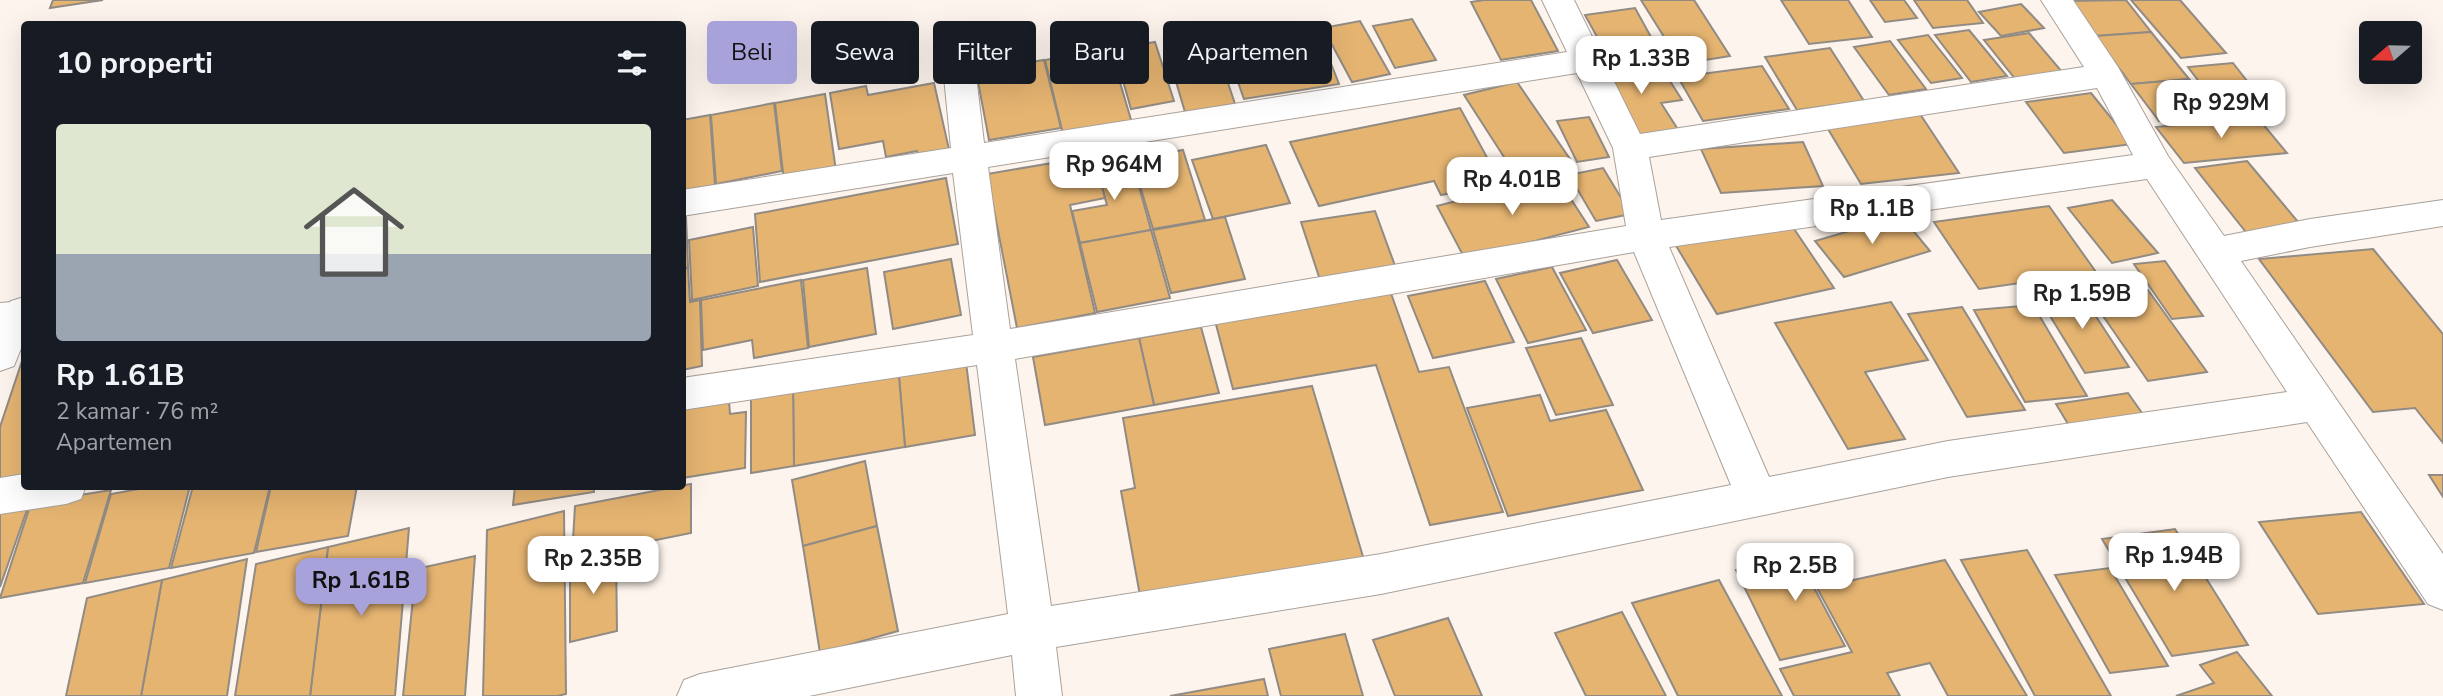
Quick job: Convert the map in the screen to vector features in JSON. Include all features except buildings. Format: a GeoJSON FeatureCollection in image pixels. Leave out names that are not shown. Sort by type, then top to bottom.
{"type":"FeatureCollection","features":[{"type":"Feature","properties":{"kind":"street"},"geometry":{"type":"LineString","coordinates":[[1558,0],[1630,148],[1646,236],[1757,496]]}},
{"type":"Feature","properties":{"kind":"street"},"geometry":{"type":"LineString","coordinates":[[2057,0],[2106,75],[2156,165],[2443,590]]}},
{"type":"Feature","properties":{"kind":"street"},"geometry":{"type":"LineString","coordinates":[[686,202],[1589,60]]}},
{"type":"Feature","properties":{"kind":"street"},"geometry":{"type":"LineString","coordinates":[[1630,148],[2106,75]]}},
{"type":"Feature","properties":{"kind":"street"},"geometry":{"type":"LineString","coordinates":[[960,84],[1039,696]]}},
{"type":"Feature","properties":{"kind":"street"},"geometry":{"type":"LineString","coordinates":[[686,393],[996,347],[1646,236],[2156,165]]}},
{"type":"Feature","properties":{"kind":"street"},"geometry":{"type":"LineString","coordinates":[[2214,252],[2310,233],[2443,213]]}},
{"type":"Feature","properties":{"kind":"street"},"geometry":{"type":"LineString","coordinates":[[0,355],[10,329],[21,316]]}},
{"type":"Feature","properties":{"kind":"street"},"geometry":{"type":"LineString","coordinates":[[700,696],[1032,630],[1381,574],[1948,459],[2316,404]]}},
{"type":"Feature","properties":{"kind":"street"},"geometry":{"type":"LineString","coordinates":[[0,496],[40,490]]}},
{"type":"Feature","properties":{"kind":"lane"},"geometry":{"type":"LineString","coordinates":[[0,314],[21,312]]}}]}
